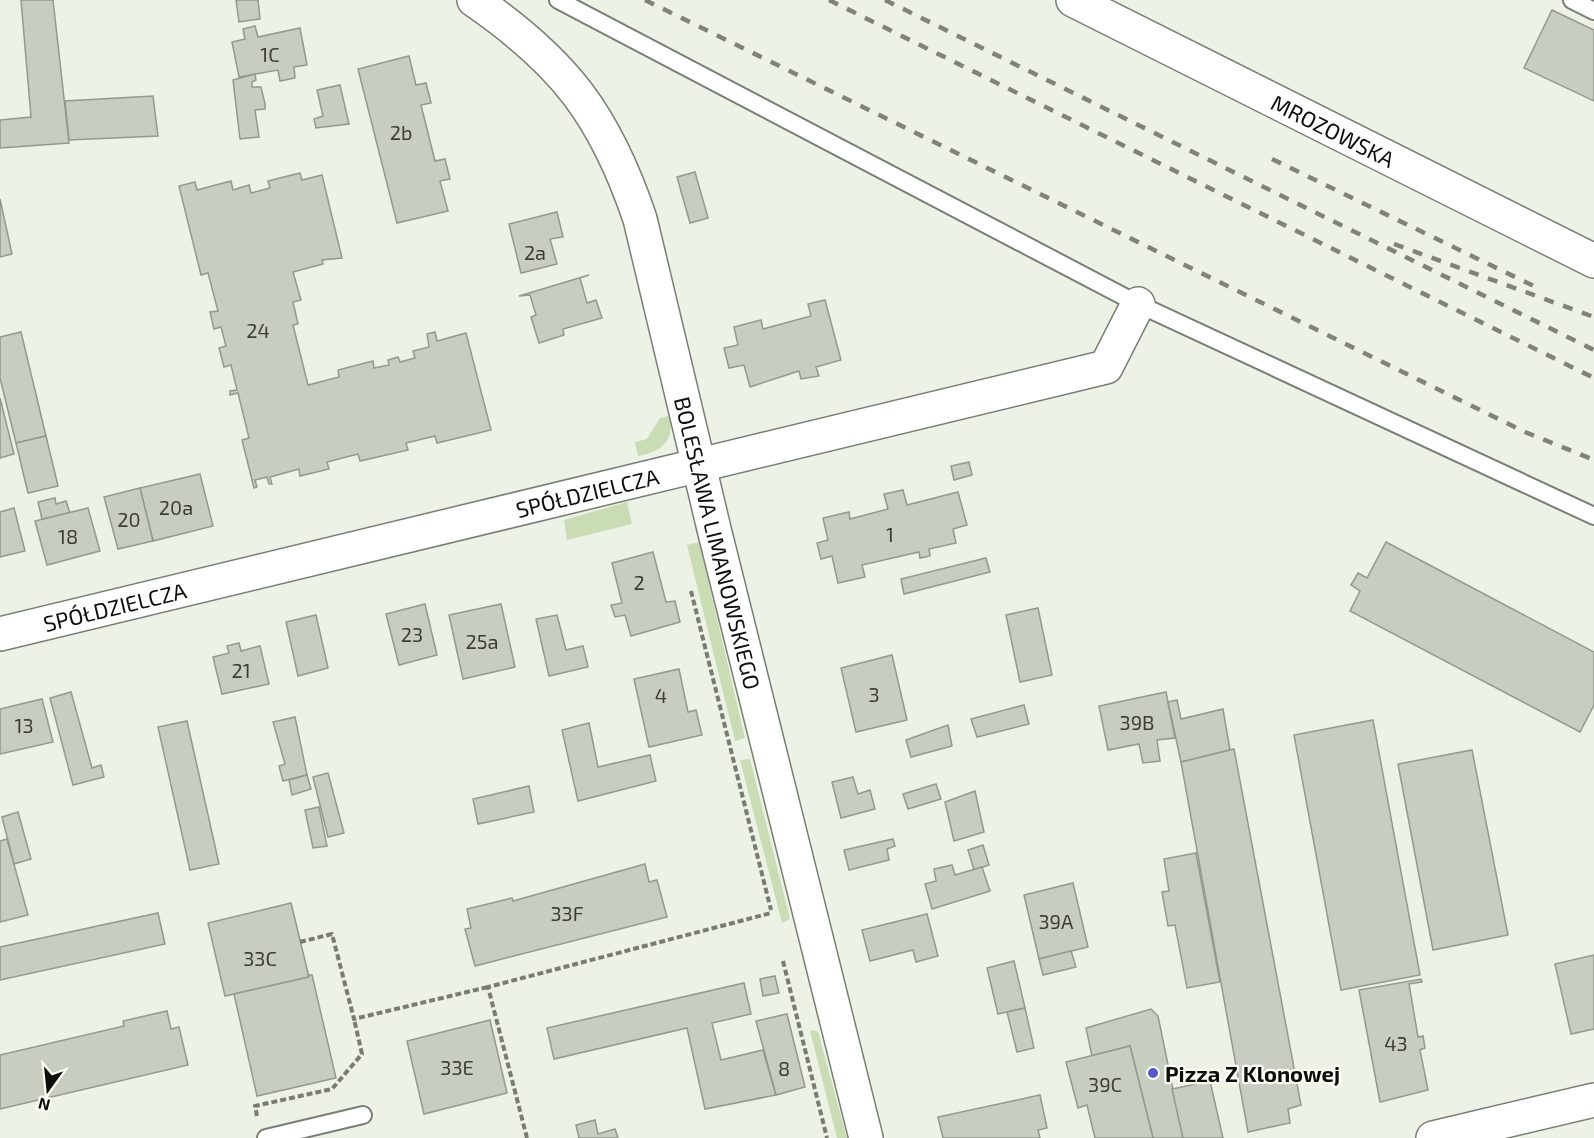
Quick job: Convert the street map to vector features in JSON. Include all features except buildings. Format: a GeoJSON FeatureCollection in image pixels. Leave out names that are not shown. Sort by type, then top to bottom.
{"type":"FeatureCollection","features":[{"type":"Feature","properties":{"kind":"street","name":"BOLESŁAWA LIMANOWSKIEGO"},"geometry":{"type":"LineString","coordinates":[[474,0],[514,27],[556,66],[580,94],[611,144],[640,219],[866,1138]]}},
{"type":"Feature","properties":{"kind":"street","name":"MROZOWSKA"},"geometry":{"type":"LineString","coordinates":[[1073,0],[1594,261]]}},
{"type":"Feature","properties":{"kind":"street","name":"SPÓŁDZIELCZA"},"geometry":{"type":"LineString","coordinates":[[0,634],[1106,367],[1138,304]]}},
{"type":"Feature","properties":{"kind":"street"},"geometry":{"type":"LineString","coordinates":[[1433,1138],[1594,1100]]}},
{"type":"Feature","properties":{"kind":"lane"},"geometry":{"type":"LineString","coordinates":[[558,0],[1138,304],[1594,516]]}},
{"type":"Feature","properties":{"kind":"lane"},"geometry":{"type":"LineString","coordinates":[[1572,0],[1594,11]]}},
{"type":"Feature","properties":{"kind":"lane"},"geometry":{"type":"LineString","coordinates":[[263,1133],[363,1115]]}},
{"type":"Feature","properties":{"kind":"path"},"geometry":{"type":"LineString","coordinates":[[691,589],[774,922]]}},
{"type":"Feature","properties":{"kind":"path"},"geometry":{"type":"LineString","coordinates":[[354,1019],[488,987],[771,913]]}},
{"type":"Feature","properties":{"kind":"path"},"geometry":{"type":"LineString","coordinates":[[263,1133],[255,1106],[332,1089],[362,1054],[332,933],[300,942]]}},
{"type":"Feature","properties":{"kind":"path"},"geometry":{"type":"LineString","coordinates":[[782,953],[827,1138]]}},
{"type":"Feature","properties":{"kind":"path"},"geometry":{"type":"LineString","coordinates":[[488,987],[527,1138]]}},
{"type":"Feature","properties":{"kind":"green space"},"geometry":{"type":"Polygon","coordinates":[[[669,416],[671,425],[668,439],[653,452],[638,456],[635,442],[647,439],[660,418],[669,416]]]}},
{"type":"Feature","properties":{"kind":"green space"},"geometry":{"type":"Polygon","coordinates":[[[627,502],[632,524],[567,540],[564,520],[627,502]]]}},
{"type":"Feature","properties":{"kind":"green space"},"geometry":{"type":"Polygon","coordinates":[[[699,542],[745,738],[735,741],[687,545],[699,542]]]}},
{"type":"Feature","properties":{"kind":"green space"},"geometry":{"type":"Polygon","coordinates":[[[750,759],[790,919],[782,923],[740,760],[750,759]]]}},
{"type":"Feature","properties":{"kind":"green space"},"geometry":{"type":"Polygon","coordinates":[[[810,1031],[818,1032],[847,1138],[837,1138],[810,1031]]]}},
{"type":"Feature","properties":{"kind":"railway"},"geometry":{"type":"LineString","coordinates":[[645,0],[1525,432],[1594,460]]}},
{"type":"Feature","properties":{"kind":"railway"},"geometry":{"type":"LineString","coordinates":[[829,0],[1594,378]]}},
{"type":"Feature","properties":{"kind":"railway"},"geometry":{"type":"LineString","coordinates":[[885,0],[1594,350]]}},
{"type":"Feature","properties":{"kind":"railway"},"geometry":{"type":"LineString","coordinates":[[1272,159],[1542,290]]}},
{"type":"Feature","properties":{"kind":"railway"},"geometry":{"type":"LineString","coordinates":[[1394,244],[1594,317]]}},
{"type":"Feature","properties":{"kind":"place","name":"Pizza Z Klonowej"},"geometry":{"type":"Point","coordinates":[1153,1073]}}]}
